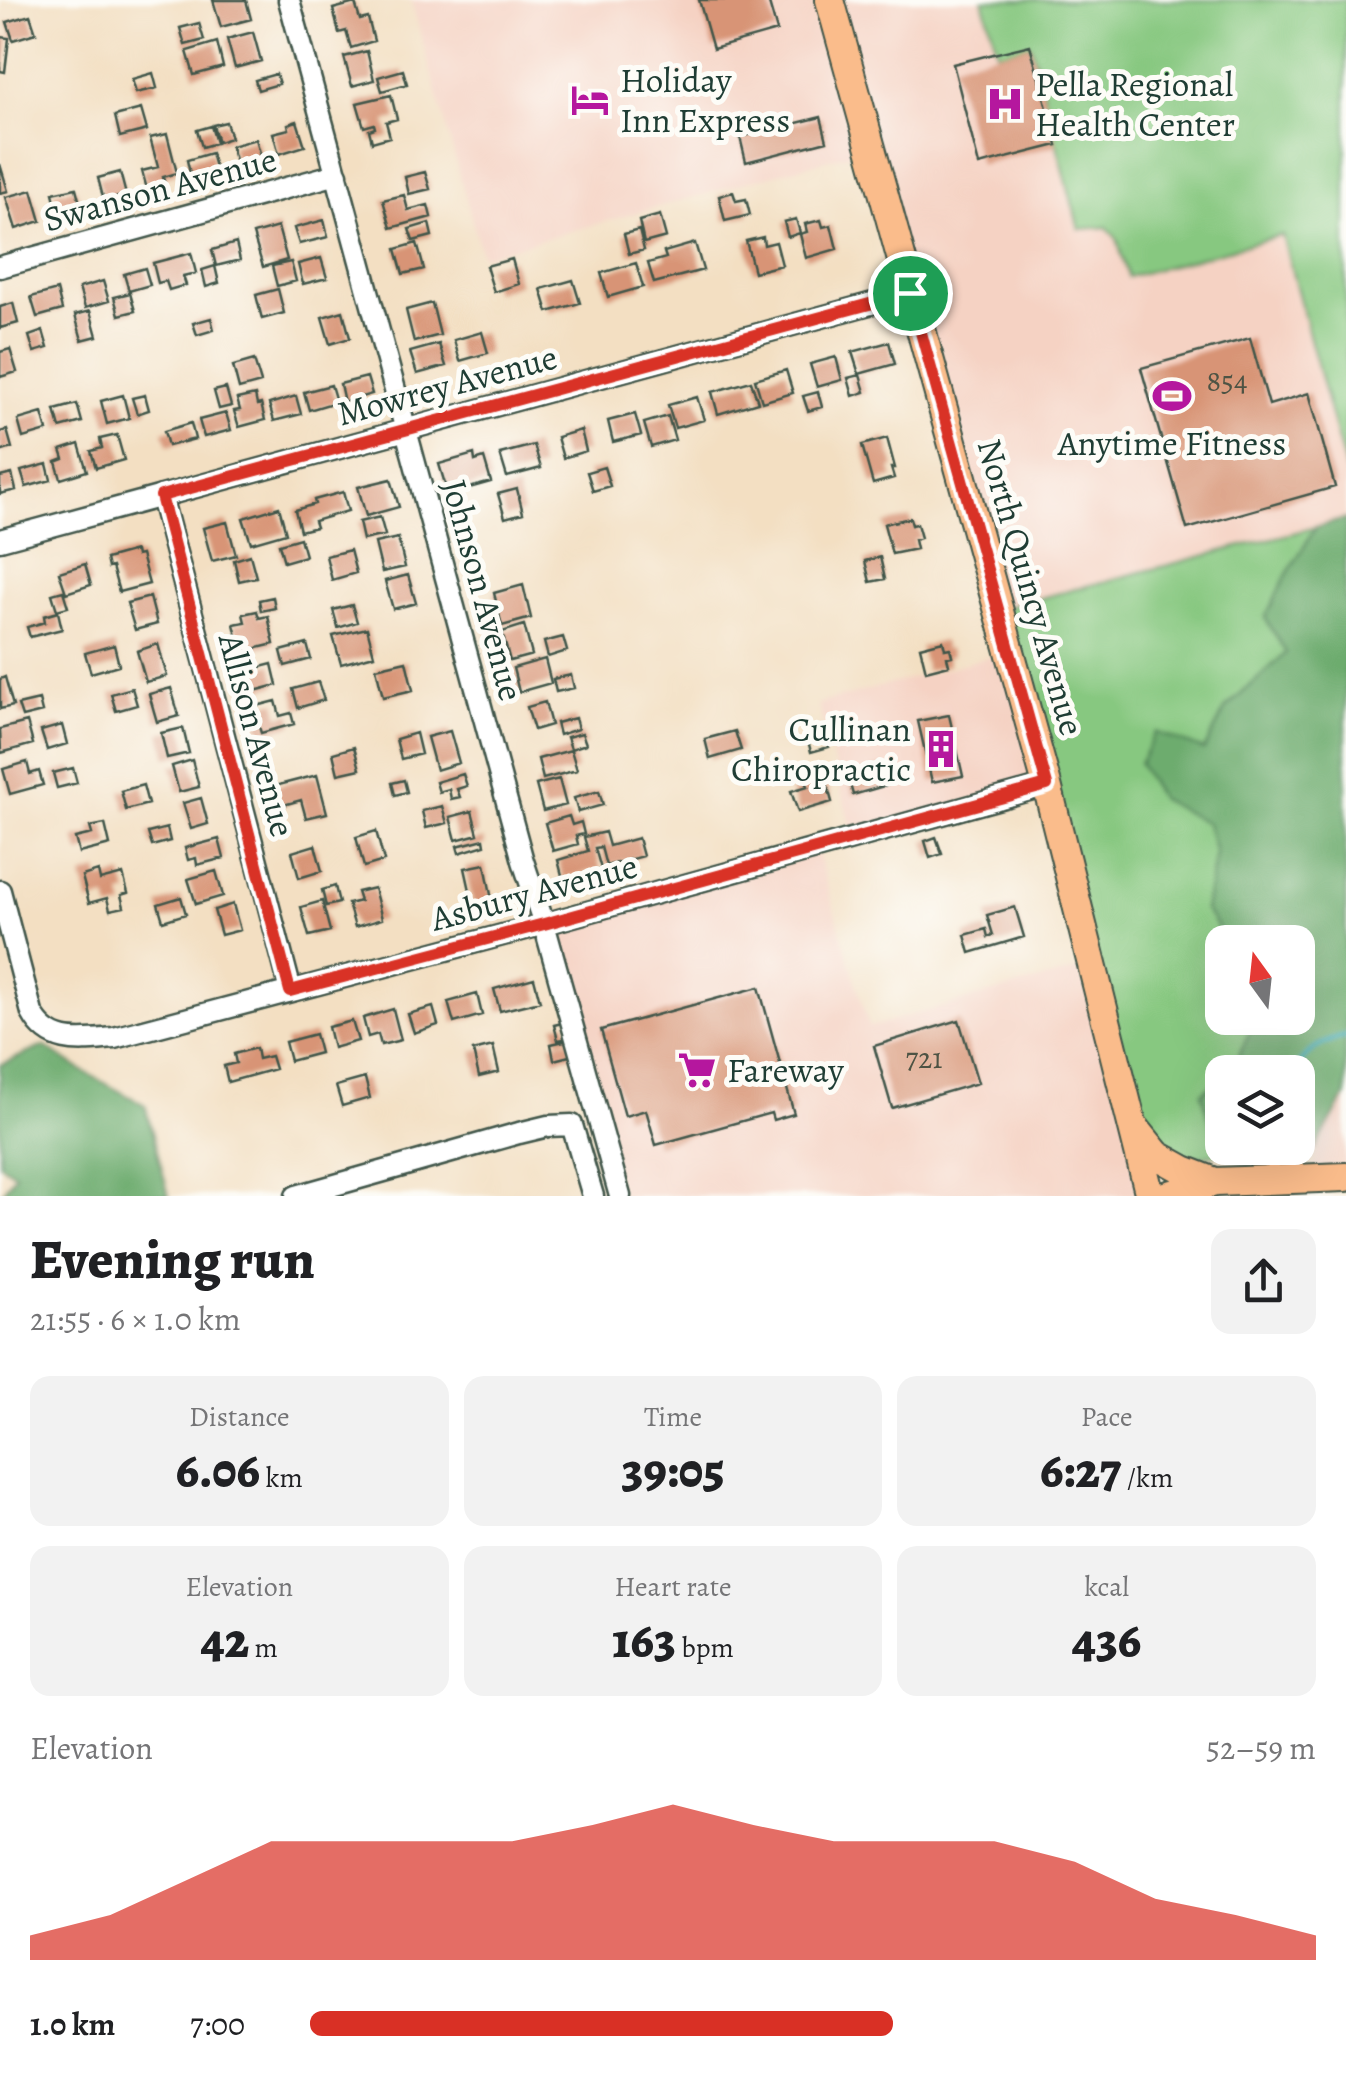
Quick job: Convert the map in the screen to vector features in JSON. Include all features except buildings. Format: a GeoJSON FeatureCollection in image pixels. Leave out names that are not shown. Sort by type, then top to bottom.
{"type":"FeatureCollection","features":[{"type":"Feature","properties":{"kind":"main road","name":"North Quincy Avenue"},"geometry":{"type":"LineString","coordinates":[[830,0],[1047,785],[1150,1196]]}},
{"type":"Feature","properties":{"kind":"main road"},"geometry":{"type":"LineString","coordinates":[[1131,1123],[1157,1155],[1216,1182]]}},
{"type":"Feature","properties":{"kind":"main road"},"geometry":{"type":"LineString","coordinates":[[1166,1196],[1216,1182],[1346,1176]]}},
{"type":"Feature","properties":{"kind":"street","name":"Johnson Avenue"},"geometry":{"type":"LineString","coordinates":[[289,0],[523,861],[620,1196]]}},
{"type":"Feature","properties":{"kind":"street","name":"Swanson Avenue"},"geometry":{"type":"LineString","coordinates":[[0,266],[337,174]]}},
{"type":"Feature","properties":{"kind":"street","name":"Mowrey Avenue"},"geometry":{"type":"LineString","coordinates":[[0,540],[910,293]]}},
{"type":"Feature","properties":{"kind":"street","name":"Allison Avenue"},"geometry":{"type":"LineString","coordinates":[[161,496],[290,991]]}},
{"type":"Feature","properties":{"kind":"street","name":"Asbury Avenue"},"geometry":{"type":"LineString","coordinates":[[0,891],[38,1025],[58,1039],[114,1038],[1047,785]]}},
{"type":"Feature","properties":{"kind":"street"},"geometry":{"type":"LineString","coordinates":[[296,1196],[519,1133],[572,1125],[593,1196]]}},
{"type":"Feature","properties":{"kind":"shaded area"},"geometry":{"type":"Polygon","coordinates":[[[411,0],[983,0],[998,53],[1030,45],[1079,228],[1107,227],[1117,239],[1128,277],[1282,234],[1346,471],[1346,519],[998,609],[869,148],[482,256],[411,0]]]}},
{"type":"Feature","properties":{"kind":"shaded area"},"geometry":{"type":"Polygon","coordinates":[[[1010,651],[1047,785],[854,838],[818,704],[1010,651]]]}},
{"type":"Feature","properties":{"kind":"shaded area"},"geometry":{"type":"Polygon","coordinates":[[[814,841],[869,1027],[1092,966],[1150,1196],[622,1196],[547,924],[814,841]]]}},
{"type":"Feature","properties":{"kind":"shaded area"},"geometry":{"type":"Polygon","coordinates":[[[1346,1095],[1346,1177],[1313,1178],[1315,1149],[1346,1095]]]}},
{"type":"Feature","properties":{"kind":"green space"},"geometry":{"type":"Polygon","coordinates":[[[983,0],[1346,0],[1346,471],[1282,235],[1128,277],[1117,239],[1107,227],[1079,229],[1031,45],[998,53],[983,0]]]}},
{"type":"Feature","properties":{"kind":"green space"},"geometry":{"type":"Polygon","coordinates":[[[1346,519],[1346,1095],[1315,1149],[1315,1055],[1239,1055],[1248,1035],[1315,1035],[1315,925],[1216,925],[1205,910],[1215,853],[1207,823],[1160,799],[1139,764],[1156,732],[1204,750],[1226,708],[1286,653],[1265,618],[1316,527],[1346,519]]]}},
{"type":"Feature","properties":{"kind":"green space"},"geometry":{"type":"Polygon","coordinates":[[[1316,527],[1286,576],[1287,653],[1226,708],[1204,750],[1160,799],[1207,823],[1215,853],[1205,910],[1216,925],[1205,925],[1205,1035],[1249,1035],[1240,1055],[1205,1055],[1202,1093],[1205,1156],[1179,1160],[1131,1123],[998,609],[1316,527]]]}},
{"type":"Feature","properties":{"kind":"green space"},"geometry":{"type":"Polygon","coordinates":[[[44,1046],[145,1105],[169,1196],[0,1196],[15,1174],[0,1164],[0,1065],[44,1046]]]}},
{"type":"Feature","properties":{"kind":"waterway"},"geometry":{"type":"LineString","coordinates":[[1307,1055],[1346,1036]]}},
{"type":"Feature","properties":{"kind":"place","name":"Holiday Inn Express"},"geometry":{"type":"Point","coordinates":[590,100]}},
{"type":"Feature","properties":{"kind":"place","name":"Pella Regional Health Center"},"geometry":{"type":"Point","coordinates":[1005,104]}},
{"type":"Feature","properties":{"kind":"place","name":"Anytime Fitness"},"geometry":{"type":"Point","coordinates":[1172,396]}},
{"type":"Feature","properties":{"kind":"place","name":"Cullinan Chiropractic"},"geometry":{"type":"Point","coordinates":[941,749]}},
{"type":"Feature","properties":{"kind":"place","name":"Fareway"},"geometry":{"type":"Point","coordinates":[697,1070]}},
{"type":"Feature","properties":{"kind":"route"},"geometry":{"type":"LineString","coordinates":[[910,293],[1047,785],[290,991],[161,496],[910,293]]}}]}
